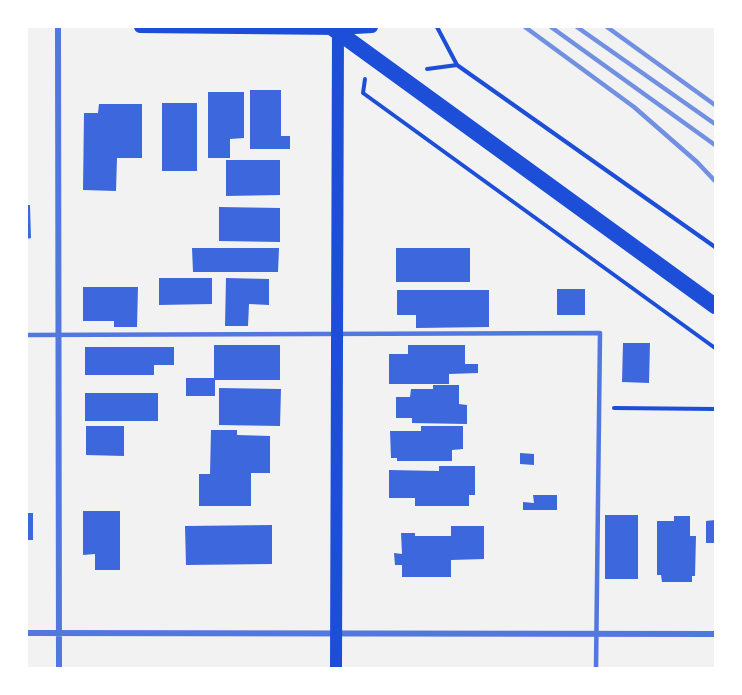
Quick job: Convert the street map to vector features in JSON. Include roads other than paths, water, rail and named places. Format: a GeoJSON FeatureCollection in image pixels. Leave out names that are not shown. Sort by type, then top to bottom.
{"type":"FeatureCollection","features":[{"type":"Feature","properties":{"kind":"highway"},"geometry":{"type":"LineString","coordinates":[[334,28],[715,306]]}},
{"type":"Feature","properties":{"kind":"main road"},"geometry":{"type":"LineString","coordinates":[[140,27],[372,27]]}},
{"type":"Feature","properties":{"kind":"main road"},"geometry":{"type":"LineString","coordinates":[[334,28],[338,335],[336,668]]}},
{"type":"Feature","properties":{"kind":"street"},"geometry":{"type":"LineString","coordinates":[[58,27],[59,668]]}},
{"type":"Feature","properties":{"kind":"street"},"geometry":{"type":"LineString","coordinates":[[27,633],[715,634]]}},
{"type":"Feature","properties":{"kind":"lane"},"geometry":{"type":"LineString","coordinates":[[27,335],[600,333],[596,668]]}},
{"type":"Feature","properties":{"kind":"railway"},"geometry":{"type":"LineString","coordinates":[[525,27],[634,107],[697,162],[715,181]]}},
{"type":"Feature","properties":{"kind":"railway"},"geometry":{"type":"LineString","coordinates":[[551,27],[715,145]]}},
{"type":"Feature","properties":{"kind":"railway"},"geometry":{"type":"LineString","coordinates":[[577,27],[715,124]]}},
{"type":"Feature","properties":{"kind":"railway"},"geometry":{"type":"LineString","coordinates":[[607,27],[715,105]]}}]}
